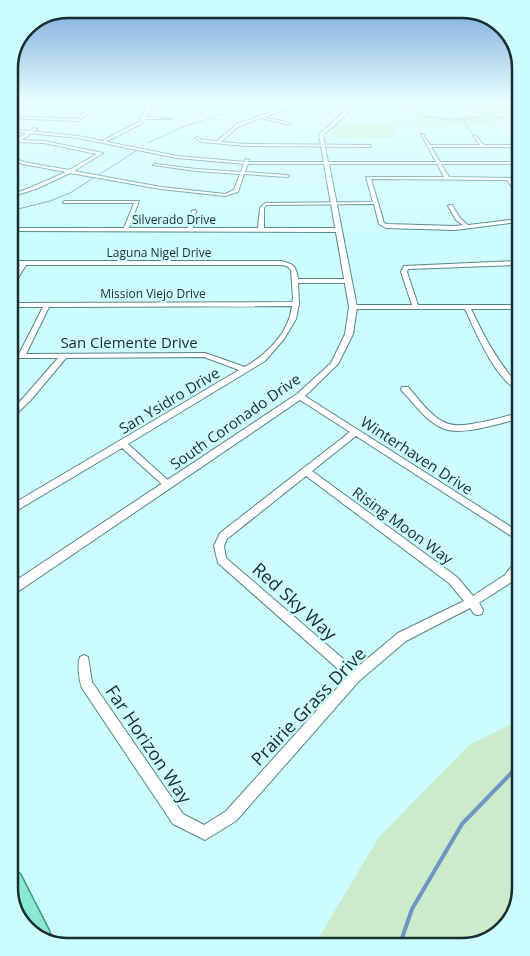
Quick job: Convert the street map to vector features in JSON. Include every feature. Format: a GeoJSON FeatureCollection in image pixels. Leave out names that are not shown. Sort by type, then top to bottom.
{"type":"FeatureCollection","features":[{"type":"Feature","properties":{"kind":"main road"},"geometry":{"type":"LineString","coordinates":[[18,891],[35,927]]}},
{"type":"Feature","properties":{"kind":"street"},"geometry":{"type":"LineString","coordinates":[[18,194],[37,188],[70,172],[101,153],[63,146]]}},
{"type":"Feature","properties":{"kind":"street"},"geometry":{"type":"LineString","coordinates":[[122,146],[177,157],[247,161],[512,161]]}},
{"type":"Feature","properties":{"kind":"street"},"geometry":{"type":"LineString","coordinates":[[144,146],[189,154],[247,161]]}},
{"type":"Feature","properties":{"kind":"street"},"geometry":{"type":"LineString","coordinates":[[293,146],[370,146]]}},
{"type":"Feature","properties":{"kind":"street","name":"South Coronado Drive"},"geometry":{"type":"LineString","coordinates":[[18,584],[300,396],[334,364],[349,334],[353,307],[322,146]]}},
{"type":"Feature","properties":{"kind":"street"},"geometry":{"type":"LineString","coordinates":[[428,146],[512,146]]}},
{"type":"Feature","properties":{"kind":"street"},"geometry":{"type":"LineString","coordinates":[[428,146],[447,178]]}},
{"type":"Feature","properties":{"kind":"street"},"geometry":{"type":"LineString","coordinates":[[18,162],[23,164],[161,188],[200,193],[232,194],[236,191],[247,161]]}},
{"type":"Feature","properties":{"kind":"street"},"geometry":{"type":"LineString","coordinates":[[155,165],[241,174],[287,176]]}},
{"type":"Feature","properties":{"kind":"street"},"geometry":{"type":"LineString","coordinates":[[512,178],[368,178],[382,224],[392,228],[468,227],[512,221]]}},
{"type":"Feature","properties":{"kind":"street"},"geometry":{"type":"LineString","coordinates":[[508,178],[512,183]]}},
{"type":"Feature","properties":{"kind":"street"},"geometry":{"type":"LineString","coordinates":[[65,202],[136,202],[126,229]]}},
{"type":"Feature","properties":{"kind":"street"},"geometry":{"type":"LineString","coordinates":[[261,230],[262,208],[265,204],[376,203]]}},
{"type":"Feature","properties":{"kind":"street"},"geometry":{"type":"LineString","coordinates":[[450,206],[458,219],[468,227]]}},
{"type":"Feature","properties":{"kind":"street"},"geometry":{"type":"LineString","coordinates":[[190,229],[194,211]]}},
{"type":"Feature","properties":{"kind":"street","name":"Silverado Drive"},"geometry":{"type":"LineString","coordinates":[[18,230],[337,230]]}},
{"type":"Feature","properties":{"kind":"street","name":"Laguna Nigel Drive"},"geometry":{"type":"LineString","coordinates":[[18,263],[282,263],[289,265],[294,270],[295,281]]}},
{"type":"Feature","properties":{"kind":"street"},"geometry":{"type":"LineString","coordinates":[[18,273],[24,263]]}},
{"type":"Feature","properties":{"kind":"street"},"geometry":{"type":"LineString","coordinates":[[415,306],[404,272],[406,267],[512,264]]}},
{"type":"Feature","properties":{"kind":"street"},"geometry":{"type":"LineString","coordinates":[[295,281],[347,281]]}},
{"type":"Feature","properties":{"kind":"street","name":"San Ysidro Drive"},"geometry":{"type":"LineString","coordinates":[[18,506],[263,359],[287,334],[294,321],[296,304],[295,281]]}},
{"type":"Feature","properties":{"kind":"street","name":"Mission Viejo Drive"},"geometry":{"type":"LineString","coordinates":[[18,304],[296,304]]}},
{"type":"Feature","properties":{"kind":"street"},"geometry":{"type":"LineString","coordinates":[[21,356],[47,304]]}},
{"type":"Feature","properties":{"kind":"street"},"geometry":{"type":"LineString","coordinates":[[353,307],[512,307]]}},
{"type":"Feature","properties":{"kind":"street"},"geometry":{"type":"LineString","coordinates":[[467,307],[500,372],[512,383]]}},
{"type":"Feature","properties":{"kind":"street","name":"San Clemente Drive"},"geometry":{"type":"LineString","coordinates":[[21,356],[205,355],[246,370]]}},
{"type":"Feature","properties":{"kind":"street"},"geometry":{"type":"LineString","coordinates":[[18,407],[64,356]]}},
{"type":"Feature","properties":{"kind":"street"},"geometry":{"type":"LineString","coordinates":[[405,389],[437,421],[448,427],[463,427],[512,417]]}},
{"type":"Feature","properties":{"kind":"street","name":"Winterhaven Drive"},"geometry":{"type":"LineString","coordinates":[[300,396],[512,532]]}},
{"type":"Feature","properties":{"kind":"street"},"geometry":{"type":"LineString","coordinates":[[305,471],[356,432]]}},
{"type":"Feature","properties":{"kind":"street"},"geometry":{"type":"LineString","coordinates":[[123,444],[167,484]]}},
{"type":"Feature","properties":{"kind":"street","name":"Red Sky Way"},"geometry":{"type":"LineString","coordinates":[[305,471],[223,536],[219,546],[222,560],[355,677]]}},
{"type":"Feature","properties":{"kind":"street","name":"Rising Moon Way"},"geometry":{"type":"LineString","coordinates":[[305,471],[453,580],[475,606]]}},
{"type":"Feature","properties":{"kind":"street","name":"Prairie Grass Drive"},"geometry":{"type":"LineString","coordinates":[[205,833],[231,816],[355,677],[402,637],[475,606],[512,574]]}},
{"type":"Feature","properties":{"kind":"street","name":"Far Horizon Way"},"geometry":{"type":"LineString","coordinates":[[84,661],[86,684],[178,818],[205,833]]}},
{"type":"Feature","properties":{"kind":"green space"},"geometry":{"type":"Polygon","coordinates":[[[512,724],[512,895],[504,917],[491,930],[469,938],[319,938],[379,837],[469,745],[512,724]]]}},
{"type":"Feature","properties":{"kind":"waterway"},"geometry":{"type":"LineString","coordinates":[[18,209],[50,201],[70,193],[136,151]]}},
{"type":"Feature","properties":{"kind":"waterway"},"geometry":{"type":"LineString","coordinates":[[402,938],[412,909],[462,824],[512,772]]}}]}
